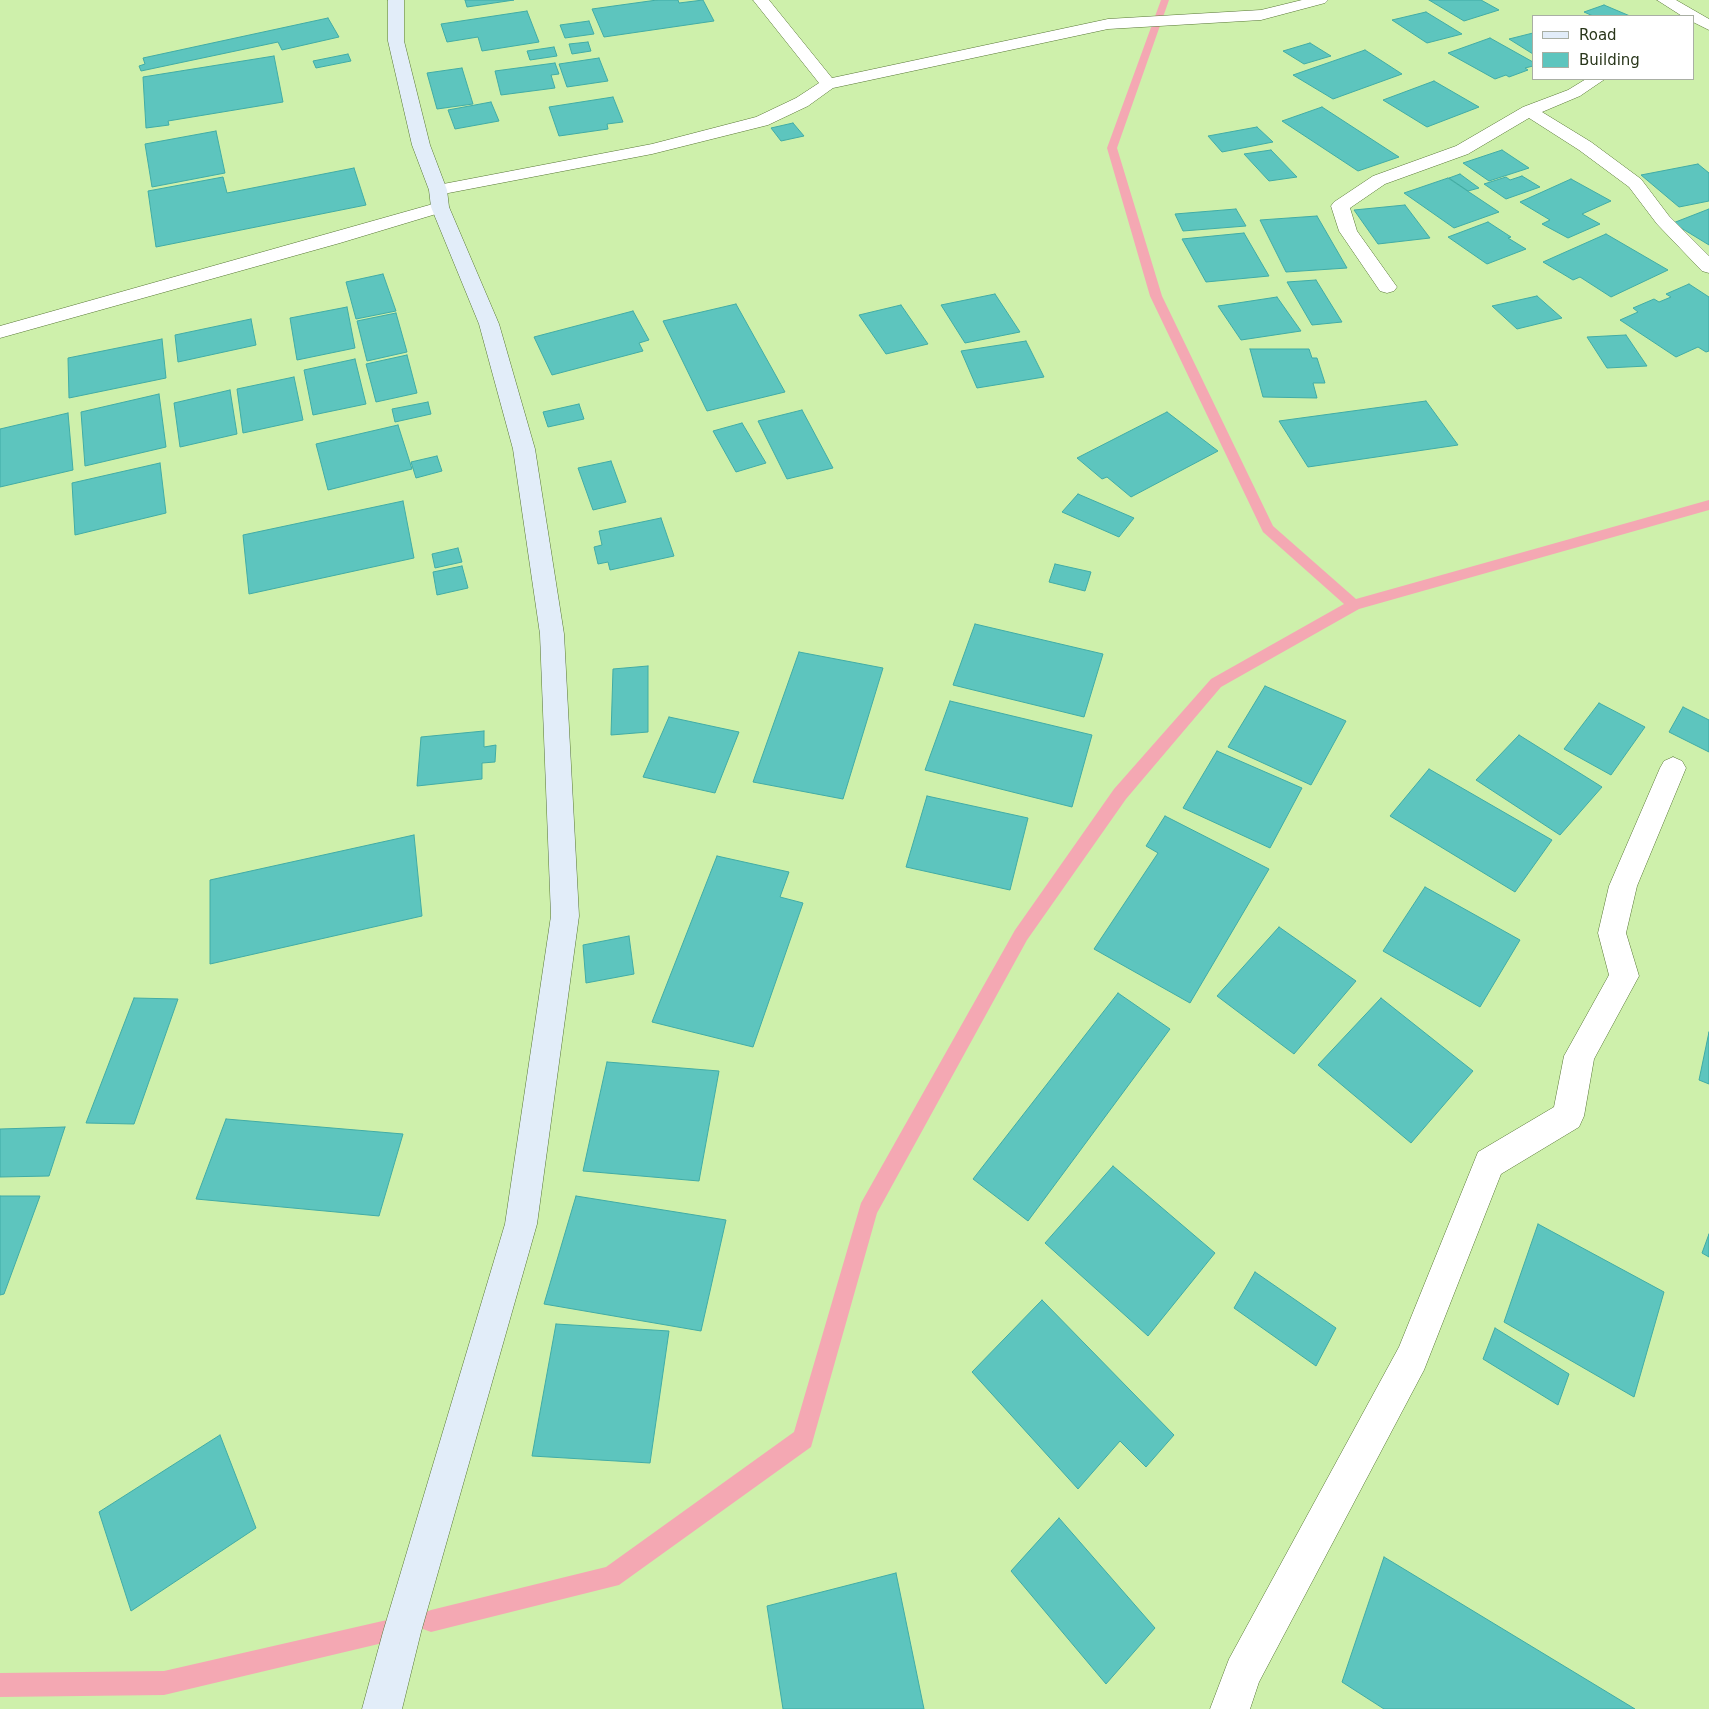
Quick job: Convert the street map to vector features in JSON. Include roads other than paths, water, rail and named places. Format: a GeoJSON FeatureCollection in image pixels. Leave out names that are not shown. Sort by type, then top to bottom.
{"type":"FeatureCollection","features":[{"type":"Feature","properties":{"kind":"street"},"geometry":{"type":"LineString","coordinates":[[382,1709],[402,1632],[521,1224],[565,916],[552,634],[524,449],[489,324],[439,199],[421,145],[396,41],[396,0]]}},
{"type":"Feature","properties":{"kind":"street"},"geometry":{"type":"LineString","coordinates":[[761,0],[828,84]]}},
{"type":"Feature","properties":{"kind":"street"},"geometry":{"type":"LineString","coordinates":[[0,332],[324,242],[439,199],[545,168],[652,149],[762,121],[802,102],[828,84],[1108,24],[1261,15],[1320,0]]}},
{"type":"Feature","properties":{"kind":"street"},"geometry":{"type":"LineString","coordinates":[[1665,0],[1690,15]]}},
{"type":"Feature","properties":{"kind":"street"},"geometry":{"type":"LineString","coordinates":[[1694,17],[1709,25]]}},
{"type":"Feature","properties":{"kind":"street"},"geometry":{"type":"LineString","coordinates":[[1386,287],[1348,231],[1340,206],[1380,180],[1462,150],[1529,111],[1574,93],[1595,80]]}},
{"type":"Feature","properties":{"kind":"street"},"geometry":{"type":"LineString","coordinates":[[1529,111],[1585,146],[1636,183],[1663,220],[1709,267]]}},
{"type":"Feature","properties":{"kind":"street"},"geometry":{"type":"LineString","coordinates":[[1230,1709],[1243,1673],[1412,1358],[1490,1163],[1568,1116],[1579,1056],[1624,976],[1612,933],[1623,886],[1674,768]]}},
{"type":"Feature","properties":{"kind":"waterway"},"geometry":{"type":"LineString","coordinates":[[1165,0],[1112,148],[1156,296],[1268,529],[1354,605]]}},
{"type":"Feature","properties":{"kind":"waterway"},"geometry":{"type":"LineString","coordinates":[[1354,605],[1709,505]]}},
{"type":"Feature","properties":{"kind":"waterway"},"geometry":{"type":"LineString","coordinates":[[431,1621],[611,1577],[803,1439],[868,1210],[1021,935],[1120,794],[1216,683],[1354,605]]}},
{"type":"Feature","properties":{"kind":"waterway"},"geometry":{"type":"LineString","coordinates":[[0,1685],[164,1683],[387,1631]]}}]}
